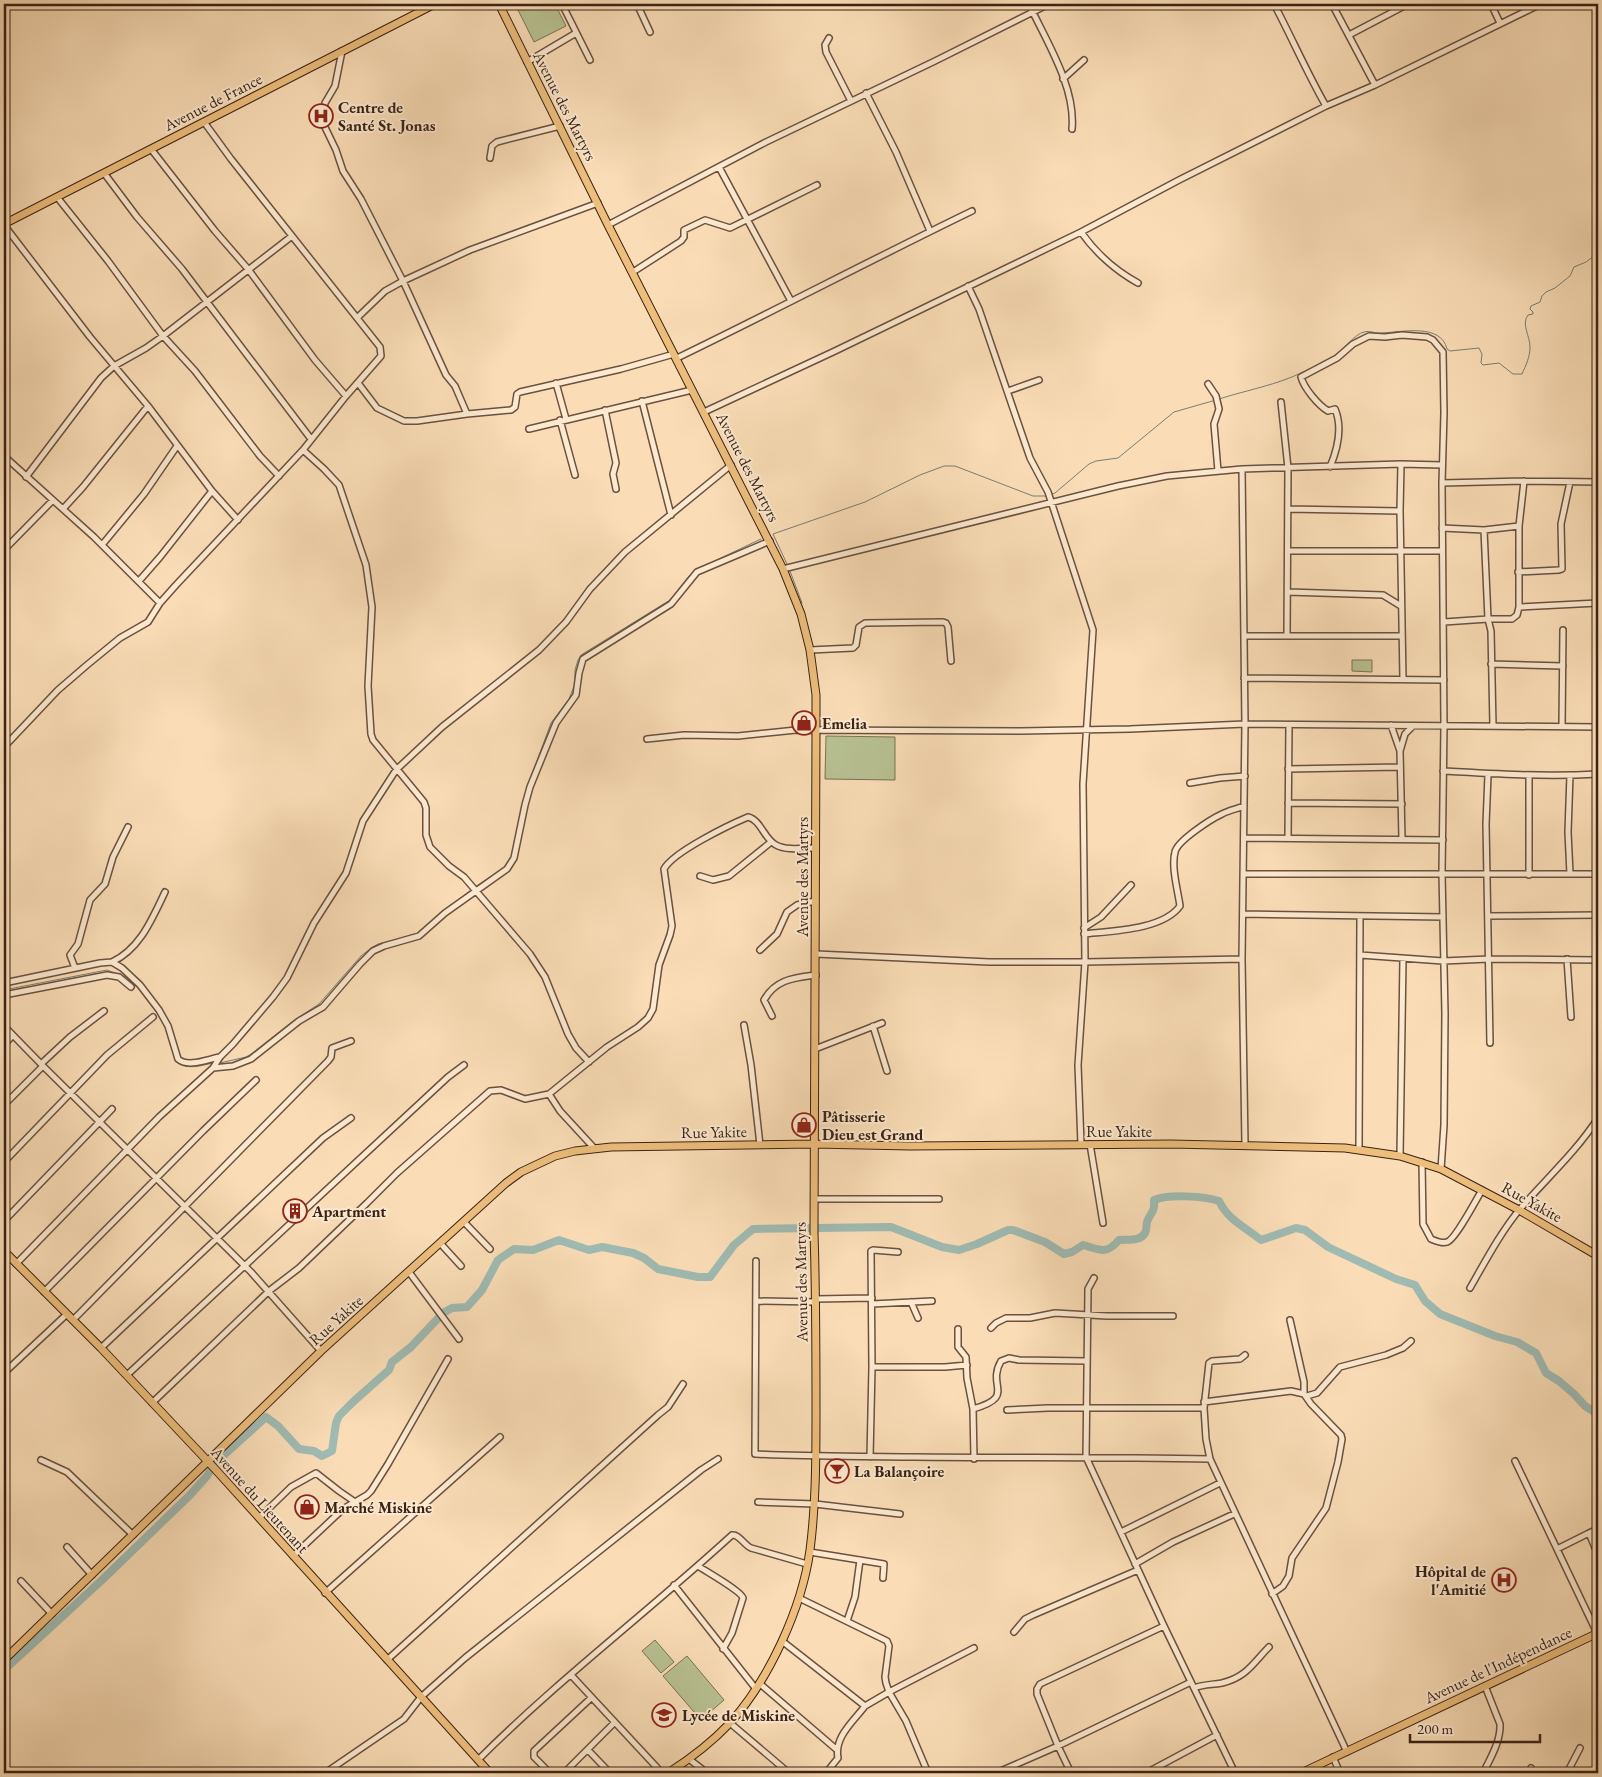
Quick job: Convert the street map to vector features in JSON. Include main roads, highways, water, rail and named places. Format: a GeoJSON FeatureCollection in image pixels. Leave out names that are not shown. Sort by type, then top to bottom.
{"type":"FeatureCollection","features":[{"type":"Feature","properties":{"kind":"main road","name":"Avenue de France"},"geometry":{"type":"LineString","coordinates":[[4,225],[435,4]]}},
{"type":"Feature","properties":{"kind":"main road","name":"Avenue des Martyrs"},"geometry":{"type":"LineString","coordinates":[[499,4],[608,225],[770,540],[801,614],[810,650],[816,695],[814,1144],[816,1457],[815,1504],[810,1552],[799,1598],[782,1641],[757,1686],[730,1723],[689,1759],[668,1773]]}},
{"type":"Feature","properties":{"kind":"main road","name":"Rue Yakite"},"geometry":{"type":"LineString","coordinates":[[4,1660],[321,1351],[506,1183],[521,1172],[555,1156],[594,1148],[814,1144],[910,1146],[1245,1145],[1359,1150],[1400,1156],[1442,1169],[1519,1210],[1598,1256]]}},
{"type":"Feature","properties":{"kind":"main road","name":"Avenue du Lieutenant"},"geometry":{"type":"LineString","coordinates":[[4,1251],[101,1348],[215,1469],[325,1593],[490,1773]]}},
{"type":"Feature","properties":{"kind":"main road","name":"Avenue de l'Indépendance"},"geometry":{"type":"LineString","coordinates":[[1300,1773],[1598,1633]]}},
{"type":"Feature","properties":{"kind":"waterway"},"geometry":{"type":"LineString","coordinates":[[1219,399],[1293,377],[1337,354],[1357,335],[1366,332],[1429,332],[1437,335],[1450,351],[1479,348],[1482,354],[1481,363],[1483,365],[1499,363],[1513,374],[1522,374],[1530,351],[1525,322],[1528,315],[1533,314],[1530,309],[1531,306],[1540,302],[1546,292],[1555,288],[1570,276],[1574,267],[1586,262],[1598,253]]}},
{"type":"Feature","properties":{"kind":"waterway"},"geometry":{"type":"LineString","coordinates":[[1050,495],[1055,493],[1089,464],[1096,461],[1118,458],[1174,412],[1216,400]]}},
{"type":"Feature","properties":{"kind":"waterway"},"geometry":{"type":"LineString","coordinates":[[787,564],[773,534],[865,502],[920,475],[944,466],[955,466],[1033,496],[1046,496]]}},
{"type":"Feature","properties":{"kind":"waterway"},"geometry":{"type":"LineString","coordinates":[[704,566],[761,539]]}},
{"type":"Feature","properties":{"kind":"waterway"},"geometry":{"type":"LineString","coordinates":[[528,785],[551,723],[569,699],[575,684],[575,670],[581,655],[670,600],[689,576],[696,571]]}},
{"type":"Feature","properties":{"kind":"waterway"},"geometry":{"type":"LineString","coordinates":[[790,571],[802,603]]}},
{"type":"Feature","properties":{"kind":"waterway"},"geometry":{"type":"LineString","coordinates":[[518,828],[526,793]]}},
{"type":"Feature","properties":{"kind":"waterway"},"geometry":{"type":"LineString","coordinates":[[475,887],[505,867]]}},
{"type":"Feature","properties":{"kind":"waterway"},"geometry":{"type":"LineString","coordinates":[[450,907],[472,889]]}},
{"type":"Feature","properties":{"kind":"waterway"},"geometry":{"type":"LineString","coordinates":[[417,934],[427,925]]}},
{"type":"Feature","properties":{"kind":"waterway"},"geometry":{"type":"LineString","coordinates":[[220,1063],[251,1054],[293,1021],[319,1004],[361,956],[371,948],[394,940]]}},
{"type":"Feature","properties":{"kind":"waterway"},"geometry":{"type":"LineString","coordinates":[[4,990],[107,970],[126,977],[137,987],[161,1018]]}},
{"type":"Feature","properties":{"kind":"waterway"},"geometry":{"type":"LineString","coordinates":[[179,1062],[182,1065],[191,1067],[213,1063]]}},
{"type":"Feature","properties":{"kind":"waterway"},"geometry":{"type":"LineString","coordinates":[[4,1670],[102,1580],[189,1496],[207,1476],[215,1463],[266,1417],[278,1426],[299,1449],[314,1451],[322,1456],[332,1451],[336,1423],[339,1416],[389,1370],[392,1362],[411,1347],[443,1313],[452,1308],[467,1307],[482,1290],[498,1260],[514,1249],[533,1250],[559,1240],[589,1250],[602,1247],[633,1253],[644,1258],[658,1269],[698,1277],[710,1277],[734,1245],[753,1229],[891,1227],[942,1247],[959,1250],[1008,1230],[1013,1230],[1045,1242],[1064,1254],[1072,1252],[1083,1245],[1102,1250],[1110,1248],[1119,1240],[1140,1238],[1146,1232],[1154,1200],[1177,1196],[1204,1198],[1219,1201],[1227,1214],[1261,1240],[1296,1228],[1305,1230],[1328,1247],[1396,1279],[1415,1285],[1425,1301],[1440,1314],[1495,1336],[1517,1342],[1536,1353],[1546,1373],[1559,1381],[1585,1406],[1598,1414]]}},
{"type":"Feature","properties":{"kind":"place","name":"Centre de Santé St. Jonas"},"geometry":{"type":"Point","coordinates":[321,116]}},
{"type":"Feature","properties":{"kind":"place","name":"Emelia"},"geometry":{"type":"Point","coordinates":[804,723]}},
{"type":"Feature","properties":{"kind":"place","name":"Pâtisserie Dieu est Grand"},"geometry":{"type":"Point","coordinates":[804,1125]}},
{"type":"Feature","properties":{"kind":"place","name":"Apartment"},"geometry":{"type":"Point","coordinates":[295,1211]}},
{"type":"Feature","properties":{"kind":"place","name":"La Balançoire"},"geometry":{"type":"Point","coordinates":[837,1471]}},
{"type":"Feature","properties":{"kind":"place","name":"Marché Miskine"},"geometry":{"type":"Point","coordinates":[307,1507]}},
{"type":"Feature","properties":{"kind":"place","name":"Hôpital de l'Amitié"},"geometry":{"type":"Point","coordinates":[1504,1580]}},
{"type":"Feature","properties":{"kind":"place","name":"Lycée de Miskine"},"geometry":{"type":"Point","coordinates":[664,1715]}}]}
